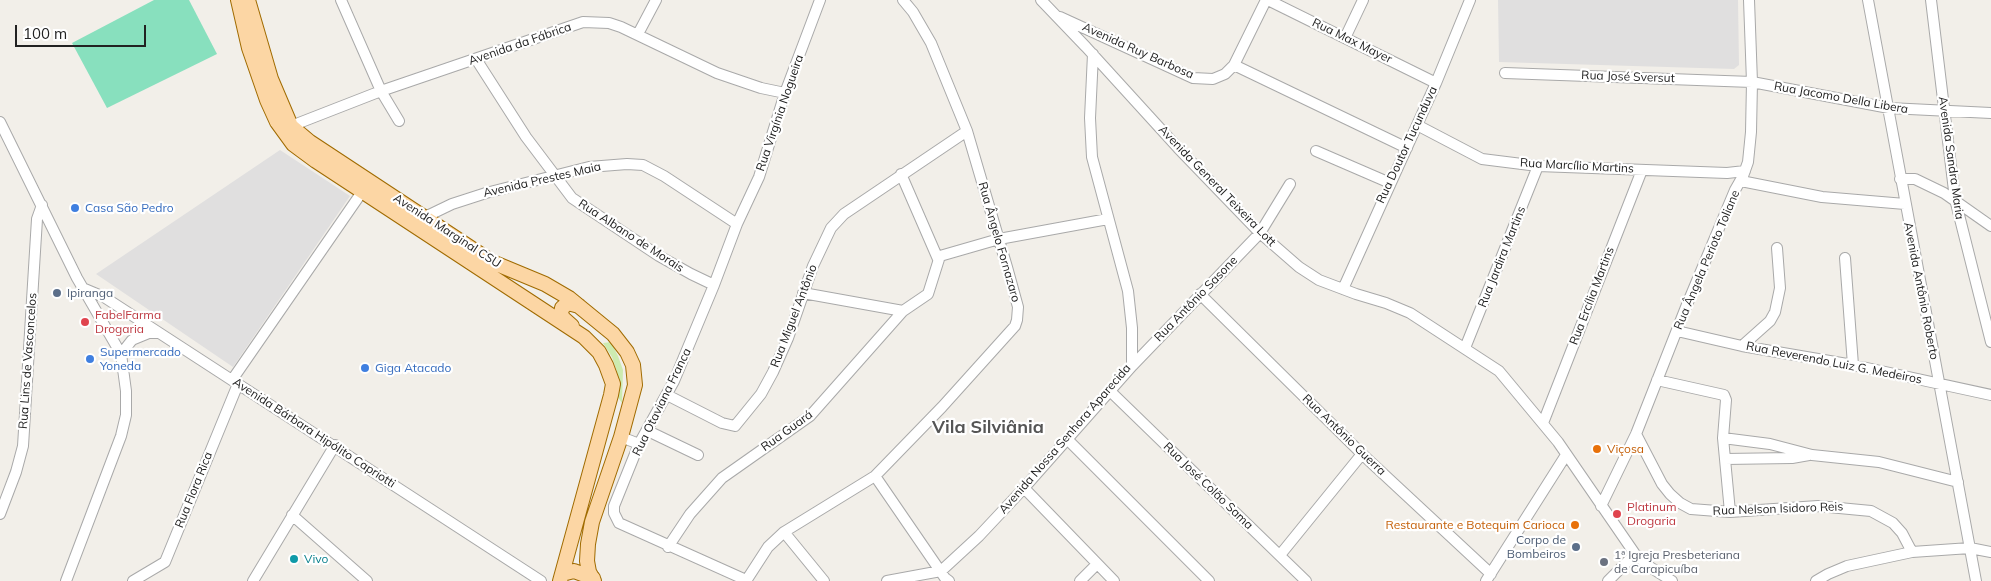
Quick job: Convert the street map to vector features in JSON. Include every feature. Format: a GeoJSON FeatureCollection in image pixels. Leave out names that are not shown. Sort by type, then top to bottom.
{"type":"FeatureCollection","features":[{"type":"Feature","properties":{"kind":"main road"},"geometry":{"type":"LineString","coordinates":[[238,0],[259,80],[271,111],[287,128]]}},
{"type":"Feature","properties":{"kind":"main road"},"geometry":{"type":"LineString","coordinates":[[248,0],[287,128]]}},
{"type":"Feature","properties":{"kind":"main road","name":"Avenida Marginal CSU"},"geometry":{"type":"LineString","coordinates":[[287,128],[293,144],[304,153],[584,337],[599,352],[610,372],[613,384],[561,578]]}},
{"type":"Feature","properties":{"kind":"main road","name":"Avenida Marginal CSU"},"geometry":{"type":"LineString","coordinates":[[287,128],[492,262],[545,284],[569,298],[613,334],[627,352],[633,365],[635,385],[621,437],[592,522],[587,561],[594,580]]}},
{"type":"Feature","properties":{"kind":"main road"},"geometry":{"type":"LineString","coordinates":[[579,306],[568,303],[562,308],[561,313],[563,318],[584,337]]}},
{"type":"Feature","properties":{"kind":"main road"},"geometry":{"type":"LineString","coordinates":[[561,578],[574,571],[594,580]]}},
{"type":"Feature","properties":{"kind":"street"},"geometry":{"type":"LineString","coordinates":[[341,0],[381,91],[399,121]]}},
{"type":"Feature","properties":{"kind":"street"},"geometry":{"type":"LineString","coordinates":[[638,34],[656,0]]}},
{"type":"Feature","properties":{"kind":"street","name":"Rua Virgínia Nogueira"},"geometry":{"type":"LineString","coordinates":[[737,224],[759,176],[785,93],[820,0]]}},
{"type":"Feature","properties":{"kind":"street","name":"Rua Ângelo Fornazaro"},"geometry":{"type":"LineString","coordinates":[[746,580],[768,547],[784,532],[875,476],[1015,326],[1017,320],[1018,307],[967,131],[931,43],[904,0]]}},
{"type":"Feature","properties":{"kind":"street","name":"Avenida General Teixeira Lott"},"geometry":{"type":"LineString","coordinates":[[1040,0],[1260,233],[1309,274],[1343,290],[1399,308],[1465,348],[1506,378],[1543,423],[1635,554],[1650,567],[1672,581]]}},
{"type":"Feature","properties":{"kind":"street","name":"Avenida Ruy Barbosa"},"geometry":{"type":"LineString","coordinates":[[1057,16],[1192,78],[1213,79],[1224,74],[1234,65],[1267,0]]}},
{"type":"Feature","properties":{"kind":"street","name":"Rua Max Mayer"},"geometry":{"type":"LineString","coordinates":[[1267,0],[1436,83]]}},
{"type":"Feature","properties":{"kind":"street"},"geometry":{"type":"LineString","coordinates":[[1345,38],[1363,0]]}},
{"type":"Feature","properties":{"kind":"street","name":"Rua Doutor Tucunduva"},"geometry":{"type":"LineString","coordinates":[[1343,290],[1436,83],[1470,0]]}},
{"type":"Feature","properties":{"kind":"street","name":"Rua Ângela Perioto Toliane"},"geometry":{"type":"LineString","coordinates":[[1601,506],[1636,434],[1686,307],[1735,190],[1743,176],[1750,148],[1752,82],[1749,0]]}},
{"type":"Feature","properties":{"kind":"street","name":"Avenida Antônio Roberto"},"geometry":{"type":"LineString","coordinates":[[1868,0],[1976,581]]}},
{"type":"Feature","properties":{"kind":"street","name":"Avenida Sandra Maria"},"geometry":{"type":"LineString","coordinates":[[1931,0],[1955,199],[1989,327],[1991,342]]}},
{"type":"Feature","properties":{"kind":"street","name":"Avenida da Fábrica"},"geometry":{"type":"LineString","coordinates":[[287,128],[381,91],[583,22],[608,23],[638,34],[717,73],[761,88],[785,93]]}},
{"type":"Feature","properties":{"kind":"street","name":"Avenida Nossa Senhora Aparecida"},"geometry":{"type":"LineString","coordinates":[[941,571],[979,536],[1024,488],[1132,366],[1132,328],[1128,291],[1092,157],[1090,136],[1093,54]]}},
{"type":"Feature","properties":{"kind":"street","name":"Rua Albano de Morais"},"geometry":{"type":"LineString","coordinates":[[476,59],[526,137],[572,198],[660,256],[714,285]]}},
{"type":"Feature","properties":{"kind":"street"},"geometry":{"type":"LineString","coordinates":[[1234,65],[1407,148]]}},
{"type":"Feature","properties":{"kind":"street","name":"Rua José Sversut"},"geometry":{"type":"LineString","coordinates":[[1505,73],[1752,82]]}},
{"type":"Feature","properties":{"kind":"street","name":"Rua Jacomo Della Libera"},"geometry":{"type":"LineString","coordinates":[[1752,82],[1889,108],[1991,114]]}},
{"type":"Feature","properties":{"kind":"street"},"geometry":{"type":"LineString","coordinates":[[0,122],[78,278],[121,354],[127,402],[121,436],[66,581]]}},
{"type":"Feature","properties":{"kind":"street","name":"Rua Marcílio Martins"},"geometry":{"type":"LineString","coordinates":[[1417,125],[1482,159],[1538,166],[1727,173],[1830,198],[1905,204]]}},
{"type":"Feature","properties":{"kind":"street"},"geometry":{"type":"LineString","coordinates":[[967,131],[901,174],[940,257],[999,239],[1108,219]]}},
{"type":"Feature","properties":{"kind":"street"},"geometry":{"type":"LineString","coordinates":[[1316,151],[1390,183]]}},
{"type":"Feature","properties":{"kind":"street","name":"Avenida Prestes Maia"},"geometry":{"type":"LineString","coordinates":[[425,217],[452,204],[486,193],[589,167],[609,164],[643,166],[664,176],[737,224]]}},
{"type":"Feature","properties":{"kind":"street","name":"Rua Jardira Martins"},"geometry":{"type":"LineString","coordinates":[[1465,348],[1538,166]]}},
{"type":"Feature","properties":{"kind":"street","name":"Rua Ercília Martins"},"geometry":{"type":"LineString","coordinates":[[1543,423],[1642,170]]}},
{"type":"Feature","properties":{"kind":"street","name":"Rua Miguel Antônio"},"geometry":{"type":"LineString","coordinates":[[667,395],[722,424],[735,426],[761,394],[773,372],[788,338],[803,292],[831,228],[844,214],[901,174]]}},
{"type":"Feature","properties":{"kind":"street"},"geometry":{"type":"LineString","coordinates":[[1900,179],[1916,179],[1955,199],[1976,217],[1991,226]]}},
{"type":"Feature","properties":{"kind":"street","name":"Rua Antônio Sasone"},"geometry":{"type":"LineString","coordinates":[[1132,366],[1260,233],[1290,184]]}},
{"type":"Feature","properties":{"kind":"street","name":"Rua Flora Rica"},"geometry":{"type":"LineString","coordinates":[[133,581],[165,562],[235,382],[362,192]]}},
{"type":"Feature","properties":{"kind":"street","name":"Rua Lins de Vasconcelos"},"geometry":{"type":"LineString","coordinates":[[0,514],[16,472],[23,446],[37,219],[42,205]]}},
{"type":"Feature","properties":{"kind":"street","name":"Rua Otaviana Franca"},"geometry":{"type":"LineString","coordinates":[[668,547],[619,523],[614,514],[616,497],[639,444],[667,395],[714,285],[737,224]]}},
{"type":"Feature","properties":{"kind":"street"},"geometry":{"type":"LineString","coordinates":[[1742,346],[1770,320],[1775,312],[1780,288],[1777,248]]}},
{"type":"Feature","properties":{"kind":"street","name":"Rua Guará"},"geometry":{"type":"LineString","coordinates":[[668,547],[694,508],[722,478],[810,416],[903,312],[928,294],[940,257]]}},
{"type":"Feature","properties":{"kind":"street"},"geometry":{"type":"LineString","coordinates":[[1845,258],[1853,365]]}},
{"type":"Feature","properties":{"kind":"street","name":"Avenida Bárbara Hipólito Capriotti"},"geometry":{"type":"LineString","coordinates":[[85,289],[104,297],[335,445],[541,581]]}},
{"type":"Feature","properties":{"kind":"street"},"geometry":{"type":"LineString","coordinates":[[803,292],[903,312]]}},
{"type":"Feature","properties":{"kind":"street","name":"Rua Antônio Guerra"},"geometry":{"type":"LineString","coordinates":[[1200,294],[1489,577]]}},
{"type":"Feature","properties":{"kind":"street","name":"Rua Reverendo Luiz G. Medeiros"},"geometry":{"type":"LineString","coordinates":[[1678,331],[1742,346],[1853,365],[1991,395]]}},
{"type":"Feature","properties":{"kind":"street"},"geometry":{"type":"LineString","coordinates":[[121,354],[132,340],[149,333],[158,333]]}},
{"type":"Feature","properties":{"kind":"street"},"geometry":{"type":"LineString","coordinates":[[1657,380],[1724,395],[1726,400],[1723,438],[1730,512]]}},
{"type":"Feature","properties":{"kind":"street","name":"Rua José Colão Sama"},"geometry":{"type":"LineString","coordinates":[[1110,391],[1306,581]]}},
{"type":"Feature","properties":{"kind":"street"},"geometry":{"type":"LineString","coordinates":[[648,431],[698,455]]}},
{"type":"Feature","properties":{"kind":"street","name":"Rua Nelson Isidoro Reis"},"geometry":{"type":"LineString","coordinates":[[1636,434],[1662,484],[1680,503],[1691,509],[1730,512],[1818,506],[1871,510],[1893,523],[1902,533],[1912,552]]}},
{"type":"Feature","properties":{"kind":"street"},"geometry":{"type":"LineString","coordinates":[[621,437],[639,444]]}},
{"type":"Feature","properties":{"kind":"street"},"geometry":{"type":"LineString","coordinates":[[1723,438],[1770,444],[1812,454],[1878,462],[1958,482]]}},
{"type":"Feature","properties":{"kind":"street"},"geometry":{"type":"LineString","coordinates":[[1068,439],[1209,581]]}},
{"type":"Feature","properties":{"kind":"street"},"geometry":{"type":"LineString","coordinates":[[253,581],[335,445]]}},
{"type":"Feature","properties":{"kind":"street"},"geometry":{"type":"LineString","coordinates":[[1280,555],[1362,454]]}},
{"type":"Feature","properties":{"kind":"street"},"geometry":{"type":"LineString","coordinates":[[1725,459],[1782,458],[1812,454]]}},
{"type":"Feature","properties":{"kind":"street"},"geometry":{"type":"LineString","coordinates":[[1489,577],[1566,455]]}},
{"type":"Feature","properties":{"kind":"street"},"geometry":{"type":"LineString","coordinates":[[875,476],[949,581]]}},
{"type":"Feature","properties":{"kind":"street"},"geometry":{"type":"LineString","coordinates":[[1024,488],[1114,581]]}},
{"type":"Feature","properties":{"kind":"street"},"geometry":{"type":"LineString","coordinates":[[292,515],[367,581]]}},
{"type":"Feature","properties":{"kind":"street"},"geometry":{"type":"LineString","coordinates":[[784,532],[824,581]]}},
{"type":"Feature","properties":{"kind":"street"},"geometry":{"type":"LineString","coordinates":[[668,547],[746,580]]}},
{"type":"Feature","properties":{"kind":"street"},"geometry":{"type":"LineString","coordinates":[[1816,581],[1847,566],[1912,552],[1970,548],[1991,552]]}},
{"type":"Feature","properties":{"kind":"street"},"geometry":{"type":"LineString","coordinates":[[1608,581],[1635,554]]}},
{"type":"Feature","properties":{"kind":"street"},"geometry":{"type":"LineString","coordinates":[[1080,581],[1097,564]]}},
{"type":"Feature","properties":{"kind":"street"},"geometry":{"type":"LineString","coordinates":[[887,581],[941,571]]}},
{"type":"Feature","properties":{"kind":"shaded area"},"geometry":{"type":"Polygon","coordinates":[[[1498,0],[1738,0],[1739,65],[1734,69],[1499,62],[1498,0]]]}},
{"type":"Feature","properties":{"kind":"shaded area"},"geometry":{"type":"Polygon","coordinates":[[[280,150],[350,196],[233,367],[96,274],[280,150]]]}},
{"type":"Feature","properties":{"kind":"green space"},"geometry":{"type":"Polygon","coordinates":[[[154,0],[189,0],[217,54],[107,108],[72,43],[154,0]]]}},
{"type":"Feature","properties":{"kind":"green space"},"geometry":{"type":"Polygon","coordinates":[[[611,342],[623,370],[622,403],[617,396],[617,372],[612,357],[603,343],[611,342]]]}},
{"type":"Feature","properties":{"kind":"place","name":"Casa São Pedro"},"geometry":{"type":"Point","coordinates":[75,208]}},
{"type":"Feature","properties":{"kind":"place","name":"Ipiranga"},"geometry":{"type":"Point","coordinates":[57,293]}},
{"type":"Feature","properties":{"kind":"place","name":"FabelFarma Drogaria"},"geometry":{"type":"Point","coordinates":[85,322]}},
{"type":"Feature","properties":{"kind":"place","name":"Supermercado Yoneda"},"geometry":{"type":"Point","coordinates":[90,359]}},
{"type":"Feature","properties":{"kind":"place","name":"Giga Atacado"},"geometry":{"type":"Point","coordinates":[365,368]}},
{"type":"Feature","properties":{"kind":"place","name":"Viçosa"},"geometry":{"type":"Point","coordinates":[1597,449]}},
{"type":"Feature","properties":{"kind":"place","name":"Platinum Drogaria"},"geometry":{"type":"Point","coordinates":[1617,514]}},
{"type":"Feature","properties":{"kind":"place","name":"Restaurante e Botequim Carioca"},"geometry":{"type":"Point","coordinates":[1575,525]}},
{"type":"Feature","properties":{"kind":"place","name":"Corpo de Bombeiros"},"geometry":{"type":"Point","coordinates":[1576,547]}},
{"type":"Feature","properties":{"kind":"place","name":"Vivo"},"geometry":{"type":"Point","coordinates":[294,559]}},
{"type":"Feature","properties":{"kind":"place","name":"1ª Igreja Presbeteriana de Carapicuíba"},"geometry":{"type":"Point","coordinates":[1604,562]}},
{"type":"Feature","properties":{"kind":"district","name":"Vila Silviânia"},"geometry":{"type":"Point","coordinates":[988,428]}}]}
